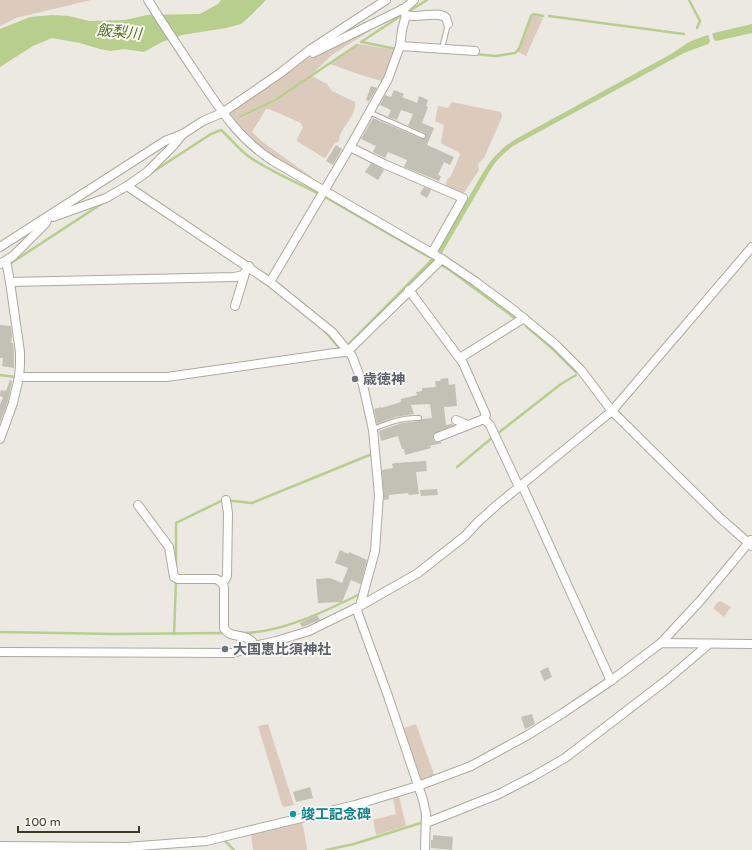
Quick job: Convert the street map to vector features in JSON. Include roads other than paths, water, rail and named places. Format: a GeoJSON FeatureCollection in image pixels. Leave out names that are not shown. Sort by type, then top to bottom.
{"type":"FeatureCollection","features":[{"type":"Feature","properties":{"kind":"street"},"geometry":{"type":"LineString","coordinates":[[0,846],[90,849],[206,841],[355,805],[418,786],[477,763],[528,735],[611,681],[661,643],[751,543],[720,518],[612,411],[581,370],[524,318],[476,282],[436,256],[262,154],[243,138],[220,109],[148,0]]}},
{"type":"Feature","properties":{"kind":"street"},"geometry":{"type":"LineString","coordinates":[[0,247],[165,141],[183,134],[220,109],[279,74],[300,56],[386,0]]}},
{"type":"Feature","properties":{"kind":"street"},"geometry":{"type":"LineString","coordinates":[[300,56],[315,52],[404,12],[414,0]]}},
{"type":"Feature","properties":{"kind":"street"},"geometry":{"type":"LineString","coordinates":[[404,12],[412,17],[441,14],[446,18],[448,24]]}},
{"type":"Feature","properties":{"kind":"street"},"geometry":{"type":"LineString","coordinates":[[270,282],[350,147],[388,79],[400,46],[404,12]]}},
{"type":"Feature","properties":{"kind":"street"},"geometry":{"type":"LineString","coordinates":[[400,46],[475,51]]}},
{"type":"Feature","properties":{"kind":"street"},"geometry":{"type":"LineString","coordinates":[[48,217],[56,217],[106,198],[127,186],[147,172],[183,134]]}},
{"type":"Feature","properties":{"kind":"street"},"geometry":{"type":"LineString","coordinates":[[19,377],[167,377],[223,370],[335,352],[347,352],[409,290],[436,256],[464,198],[384,164],[350,147]]}},
{"type":"Feature","properties":{"kind":"street"},"geometry":{"type":"LineString","coordinates":[[127,186],[247,270],[270,282],[332,332],[347,352],[352,356],[359,373],[373,430],[379,495],[378,527],[375,551],[358,607],[425,806],[425,850]]}},
{"type":"Feature","properties":{"kind":"street"},"geometry":{"type":"LineString","coordinates":[[0,439],[13,403],[19,377],[20,352],[10,282],[3,263],[46,223],[48,217]]}},
{"type":"Feature","properties":{"kind":"street"},"geometry":{"type":"LineString","coordinates":[[0,652],[228,653],[309,631],[358,607],[418,573],[465,536],[484,516],[612,411],[752,247]]}},
{"type":"Feature","properties":{"kind":"street"},"geometry":{"type":"LineString","coordinates":[[10,282],[235,277],[241,276],[247,270]]}},
{"type":"Feature","properties":{"kind":"street"},"geometry":{"type":"LineString","coordinates":[[236,306],[247,270]]}},
{"type":"Feature","properties":{"kind":"street"},"geometry":{"type":"LineString","coordinates":[[409,290],[465,366],[486,415],[484,419]]}},
{"type":"Feature","properties":{"kind":"street"},"geometry":{"type":"LineString","coordinates":[[460,358],[524,318]]}},
{"type":"Feature","properties":{"kind":"street"},"geometry":{"type":"LineString","coordinates":[[438,437],[460,430],[468,425],[484,419]]}},
{"type":"Feature","properties":{"kind":"street"},"geometry":{"type":"LineString","coordinates":[[484,419],[490,425],[520,486],[611,681]]}},
{"type":"Feature","properties":{"kind":"street"},"geometry":{"type":"LineString","coordinates":[[456,420],[468,425]]}},
{"type":"Feature","properties":{"kind":"street"},"geometry":{"type":"LineString","coordinates":[[226,500],[228,514],[227,576],[223,583],[224,628],[225,631],[230,634],[248,637],[252,640],[254,646]]}},
{"type":"Feature","properties":{"kind":"street"},"geometry":{"type":"LineString","coordinates":[[138,505],[169,547],[174,578],[216,579],[223,583]]}},
{"type":"Feature","properties":{"kind":"street"},"geometry":{"type":"LineString","coordinates":[[661,643],[752,644]]}},
{"type":"Feature","properties":{"kind":"street"},"geometry":{"type":"LineString","coordinates":[[426,823],[499,794],[564,758],[668,679],[709,644]]}},
{"type":"Feature","properties":{"kind":"lane"},"geometry":{"type":"LineString","coordinates":[[442,50],[448,24]]}},
{"type":"Feature","properties":{"kind":"lane"},"geometry":{"type":"LineString","coordinates":[[369,112],[423,136]]}},
{"type":"Feature","properties":{"kind":"lane"},"geometry":{"type":"LineString","coordinates":[[373,430],[410,417],[419,418]]}},
{"type":"Feature","properties":{"kind":"water","name":"飯梨川"},"geometry":{"type":"Polygon","coordinates":[[[221,0],[266,0],[241,24],[182,35],[162,42],[144,52],[124,49],[111,51],[52,38],[33,46],[0,67],[0,29],[30,17],[52,15],[69,16],[89,21],[125,20],[147,15],[200,14],[218,4],[221,0]]]}},
{"type":"Feature","properties":{"kind":"water"},"geometry":{"type":"Polygon","coordinates":[[[752,24],[752,33],[716,41],[684,53],[510,148],[492,167],[436,261],[349,346],[347,344],[428,262],[483,173],[493,159],[506,146],[514,140],[671,54],[689,42],[714,33],[752,24]]]}},
{"type":"Feature","properties":{"kind":"waterway"},"geometry":{"type":"LineString","coordinates":[[408,12],[427,0]]}},
{"type":"Feature","properties":{"kind":"waterway"},"geometry":{"type":"LineString","coordinates":[[689,0],[700,21],[697,28]]}},
{"type":"Feature","properties":{"kind":"waterway"},"geometry":{"type":"LineString","coordinates":[[474,54],[496,56],[515,53],[519,49],[531,16],[534,14],[543,16]]}},
{"type":"Feature","properties":{"kind":"waterway"},"geometry":{"type":"LineString","coordinates":[[361,42],[402,15]]}},
{"type":"Feature","properties":{"kind":"waterway"},"geometry":{"type":"LineString","coordinates":[[549,16],[684,34]]}},
{"type":"Feature","properties":{"kind":"waterway"},"geometry":{"type":"LineString","coordinates":[[362,42],[396,49]]}},
{"type":"Feature","properties":{"kind":"waterway"},"geometry":{"type":"LineString","coordinates":[[240,117],[275,100],[357,45]]}},
{"type":"Feature","properties":{"kind":"waterway"},"geometry":{"type":"LineString","coordinates":[[151,173],[211,134],[221,130],[248,156],[319,194]]}},
{"type":"Feature","properties":{"kind":"waterway"},"geometry":{"type":"LineString","coordinates":[[325,197],[429,257]]}},
{"type":"Feature","properties":{"kind":"waterway"},"geometry":{"type":"LineString","coordinates":[[11,263],[106,201]]}},
{"type":"Feature","properties":{"kind":"waterway"},"geometry":{"type":"LineString","coordinates":[[440,264],[516,319]]}},
{"type":"Feature","properties":{"kind":"waterway"},"geometry":{"type":"LineString","coordinates":[[526,326],[555,351],[576,372]]}},
{"type":"Feature","properties":{"kind":"waterway"},"geometry":{"type":"LineString","coordinates":[[324,330],[340,349]]}},
{"type":"Feature","properties":{"kind":"waterway"},"geometry":{"type":"LineString","coordinates":[[0,375],[15,377]]}},
{"type":"Feature","properties":{"kind":"waterway"},"geometry":{"type":"LineString","coordinates":[[497,434],[561,384],[576,375]]}},
{"type":"Feature","properties":{"kind":"waterway"},"geometry":{"type":"LineString","coordinates":[[457,467],[493,437]]}},
{"type":"Feature","properties":{"kind":"waterway"},"geometry":{"type":"LineString","coordinates":[[176,566],[176,523],[223,500],[252,503],[372,454]]}},
{"type":"Feature","properties":{"kind":"waterway"},"geometry":{"type":"LineString","coordinates":[[174,634],[176,581]]}},
{"type":"Feature","properties":{"kind":"waterway"},"geometry":{"type":"LineString","coordinates":[[242,633],[257,632],[288,625],[318,614],[360,594]]}},
{"type":"Feature","properties":{"kind":"waterway"},"geometry":{"type":"LineString","coordinates":[[0,632],[115,634],[225,633]]}},
{"type":"Feature","properties":{"kind":"waterway"},"geometry":{"type":"LineString","coordinates":[[326,850],[354,844],[424,822]]}},
{"type":"Feature","properties":{"kind":"waterway"},"geometry":{"type":"LineString","coordinates":[[224,840],[234,850]]}},
{"type":"Feature","properties":{"kind":"place","name":"歳徳神"},"geometry":{"type":"Point","coordinates":[355,379]}},
{"type":"Feature","properties":{"kind":"place","name":"大国恵比須神社"},"geometry":{"type":"Point","coordinates":[225,649]}},
{"type":"Feature","properties":{"kind":"place","name":"竣工記念碑"},"geometry":{"type":"Point","coordinates":[293,814]}}]}
